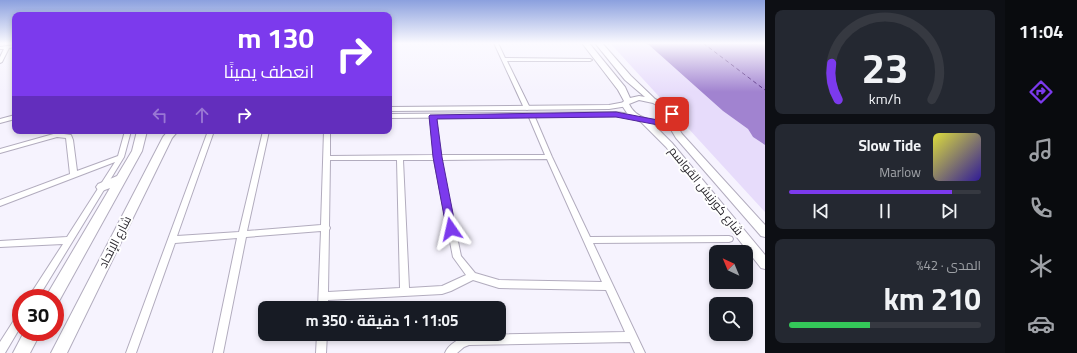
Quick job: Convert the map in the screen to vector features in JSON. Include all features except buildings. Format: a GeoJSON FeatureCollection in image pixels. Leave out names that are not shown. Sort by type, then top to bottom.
{"type":"FeatureCollection","features":[{"type":"Feature","properties":{"kind":"main road"},"geometry":{"type":"LineString","coordinates":[[598,59],[622,89],[627,102],[639,98],[655,101]]}},
{"type":"Feature","properties":{"kind":"main road"},"geometry":{"type":"LineString","coordinates":[[613,59],[638,88],[655,101]]}},
{"type":"Feature","properties":{"kind":"main road","name":"شارع كورنيش القواسم"},"geometry":{"type":"LineString","coordinates":[[655,101],[671,111],[672,118],[669,120],[678,136],[765,234]]}},
{"type":"Feature","properties":{"kind":"main road","name":"شارع كورنيش القواسم"},"geometry":{"type":"LineString","coordinates":[[627,102],[626,108],[641,119],[669,145],[765,264]]}},
{"type":"Feature","properties":{"kind":"main road"},"geometry":{"type":"LineString","coordinates":[[641,119],[658,122],[669,120]]}},
{"type":"Feature","properties":{"kind":"main road","name":"شارع الإتحاد"},"geometry":{"type":"LineString","coordinates":[[58,289],[137,151],[141,134]]}},
{"type":"Feature","properties":{"kind":"main road","name":"شارع الإتحاد"},"geometry":{"type":"LineString","coordinates":[[59,353],[170,134]]}},
{"type":"Feature","properties":{"kind":"main road"},"geometry":{"type":"LineString","coordinates":[[102,187],[121,179]]}},
{"type":"Feature","properties":{"kind":"main road"},"geometry":{"type":"LineString","coordinates":[[21,353],[28,341]]}},
{"type":"Feature","properties":{"kind":"street"},"geometry":{"type":"LineString","coordinates":[[503,59],[529,111],[640,353]]}},
{"type":"Feature","properties":{"kind":"street"},"geometry":{"type":"LineString","coordinates":[[544,59],[590,60]]}},
{"type":"Feature","properties":{"kind":"street"},"geometry":{"type":"LineString","coordinates":[[392,116],[433,116],[609,107],[627,102]]}},
{"type":"Feature","properties":{"kind":"street"},"geometry":{"type":"LineString","coordinates":[[392,109],[616,114],[641,119]]}},
{"type":"Feature","properties":{"kind":"street"},"geometry":{"type":"LineString","coordinates":[[433,116],[437,157],[457,257],[472,276],[498,284],[609,286]]}},
{"type":"Feature","properties":{"kind":"street"},"geometry":{"type":"LineString","coordinates":[[0,121],[12,118]]}},
{"type":"Feature","properties":{"kind":"street"},"geometry":{"type":"LineString","coordinates":[[38,289],[121,157],[127,134]]}},
{"type":"Feature","properties":{"kind":"street"},"geometry":{"type":"LineString","coordinates":[[131,353],[211,134]]}},
{"type":"Feature","properties":{"kind":"street"},"geometry":{"type":"LineString","coordinates":[[218,353],[242,235],[265,134]]}},
{"type":"Feature","properties":{"kind":"street"},"geometry":{"type":"LineString","coordinates":[[324,301],[327,134]]}},
{"type":"Feature","properties":{"kind":"street"},"geometry":{"type":"LineString","coordinates":[[0,151],[57,135],[69,136],[74,174]]}},
{"type":"Feature","properties":{"kind":"street"},"geometry":{"type":"LineString","coordinates":[[0,203],[121,157]]}},
{"type":"Feature","properties":{"kind":"street"},"geometry":{"type":"LineString","coordinates":[[326,158],[549,157]]}},
{"type":"Feature","properties":{"kind":"street"},"geometry":{"type":"LineString","coordinates":[[400,158],[405,292]]}},
{"type":"Feature","properties":{"kind":"street"},"geometry":{"type":"LineString","coordinates":[[173,240],[326,228]]}},
{"type":"Feature","properties":{"kind":"street"},"geometry":{"type":"LineString","coordinates":[[587,240],[729,238]]}},
{"type":"Feature","properties":{"kind":"street"},"geometry":{"type":"LineString","coordinates":[[0,244],[68,240]]}},
{"type":"Feature","properties":{"kind":"street"},"geometry":{"type":"LineString","coordinates":[[324,296],[405,292],[448,288],[472,276]]}},
{"type":"Feature","properties":{"kind":"street"},"geometry":{"type":"LineString","coordinates":[[0,351],[12,332]]}},
{"type":"Feature","properties":{"kind":"street"},"geometry":{"type":"LineString","coordinates":[[450,353],[460,344],[468,340],[632,337]]}},
{"type":"Feature","properties":{"kind":"street"},"geometry":{"type":"LineString","coordinates":[[321,353],[322,341]]}},
{"type":"Feature","properties":{"kind":"shaded area"},"geometry":{"type":"Polygon","coordinates":[[[625,59],[665,59],[723,111],[748,129],[753,137],[765,145],[765,212],[625,59]]]}},
{"type":"Feature","properties":{"kind":"shaded area"},"geometry":{"type":"Polygon","coordinates":[[[665,59],[765,59],[765,145],[753,137],[748,129],[723,111],[665,59]]]}},
{"type":"Feature","properties":{"kind":"ferry route"},"geometry":{"type":"LineString","coordinates":[[725,59],[765,90]]}},
{"type":"Feature","properties":{"kind":"route"},"geometry":{"type":"LineString","coordinates":[[451,229],[437,157],[433,116],[616,114],[637,117],[651,122],[664,122],[672,118],[672,114]]}}]}
